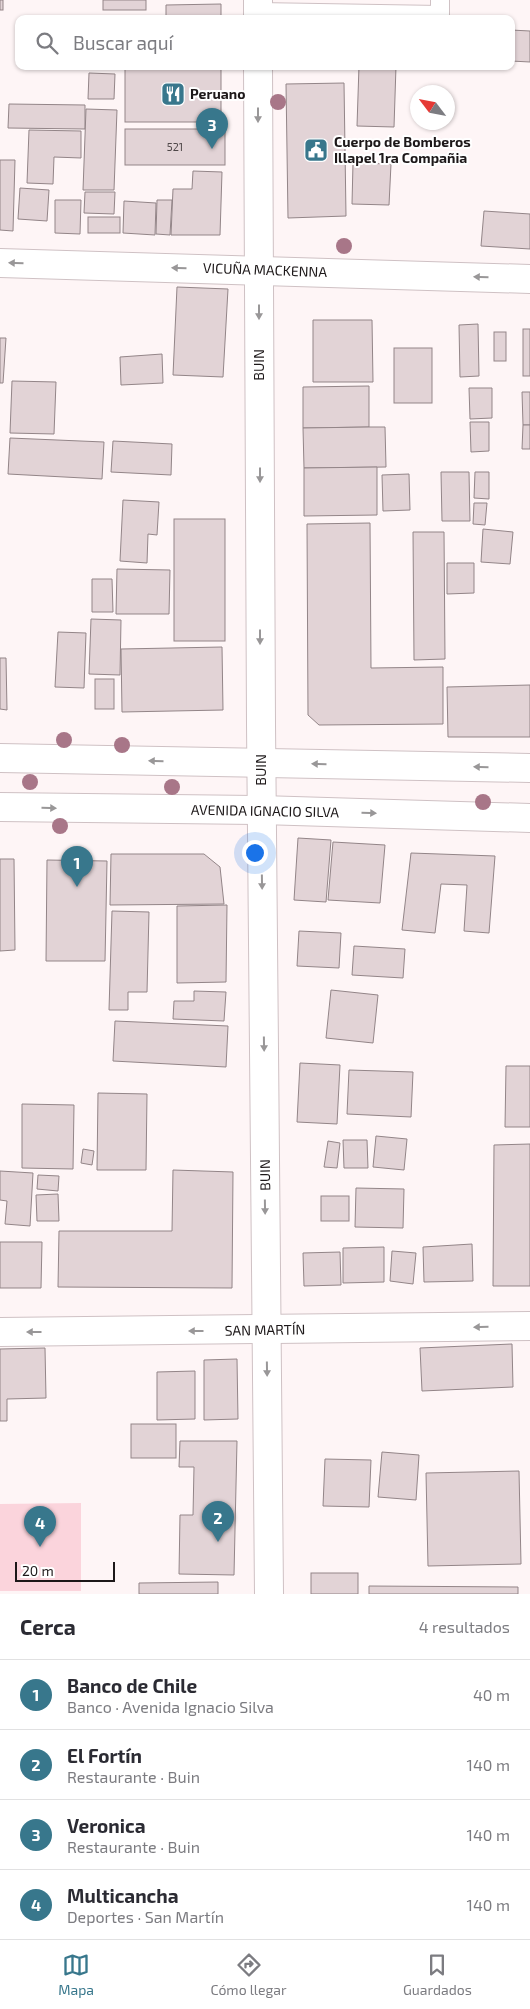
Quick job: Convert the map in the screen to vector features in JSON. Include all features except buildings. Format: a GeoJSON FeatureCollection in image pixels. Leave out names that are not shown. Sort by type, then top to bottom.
{"type":"FeatureCollection","features":[{"type":"Feature","properties":{"kind":"street","name":"BUIN"},"geometry":{"type":"LineString","coordinates":[[258,70],[261,810],[269,1594]]}},
{"type":"Feature","properties":{"kind":"street","name":"VICUÑA MACKENNA"},"geometry":{"type":"LineString","coordinates":[[0,263],[530,279]]}},
{"type":"Feature","properties":{"kind":"street"},"geometry":{"type":"LineString","coordinates":[[0,758],[530,768]]}},
{"type":"Feature","properties":{"kind":"street","name":"AVENIDA IGNACIO SILVA"},"geometry":{"type":"LineString","coordinates":[[0,807],[261,810],[530,818]]}},
{"type":"Feature","properties":{"kind":"street","name":"SAN MARTÍN"},"geometry":{"type":"LineString","coordinates":[[0,1332],[266,1331],[530,1326]]}},
{"type":"Feature","properties":{"kind":"lane"},"geometry":{"type":"LineString","coordinates":[[258,10],[440,15],[440,0]]}},
{"type":"Feature","properties":{"kind":"shaded area"},"geometry":{"type":"Polygon","coordinates":[[[81,1503],[81,1591],[0,1591],[0,1504],[81,1503]]]}},
{"type":"Feature","properties":{"kind":"place","name":"Peruano"},"geometry":{"type":"Point","coordinates":[173,94]}},
{"type":"Feature","properties":{"kind":"place","name":"Veronica"},"geometry":{"type":"Point","coordinates":[212,149]}},
{"type":"Feature","properties":{"kind":"place","name":"Cuerpo de Bomberos Illapel 1ra Compañia"},"geometry":{"type":"Point","coordinates":[316,150]}},
{"type":"Feature","properties":{"kind":"place","name":"Banco de Chile"},"geometry":{"type":"Point","coordinates":[77,887]}},
{"type":"Feature","properties":{"kind":"place","name":"El Fortín"},"geometry":{"type":"Point","coordinates":[218,1542]}},
{"type":"Feature","properties":{"kind":"place","name":"Multicancha"},"geometry":{"type":"Point","coordinates":[40,1547]}}]}
